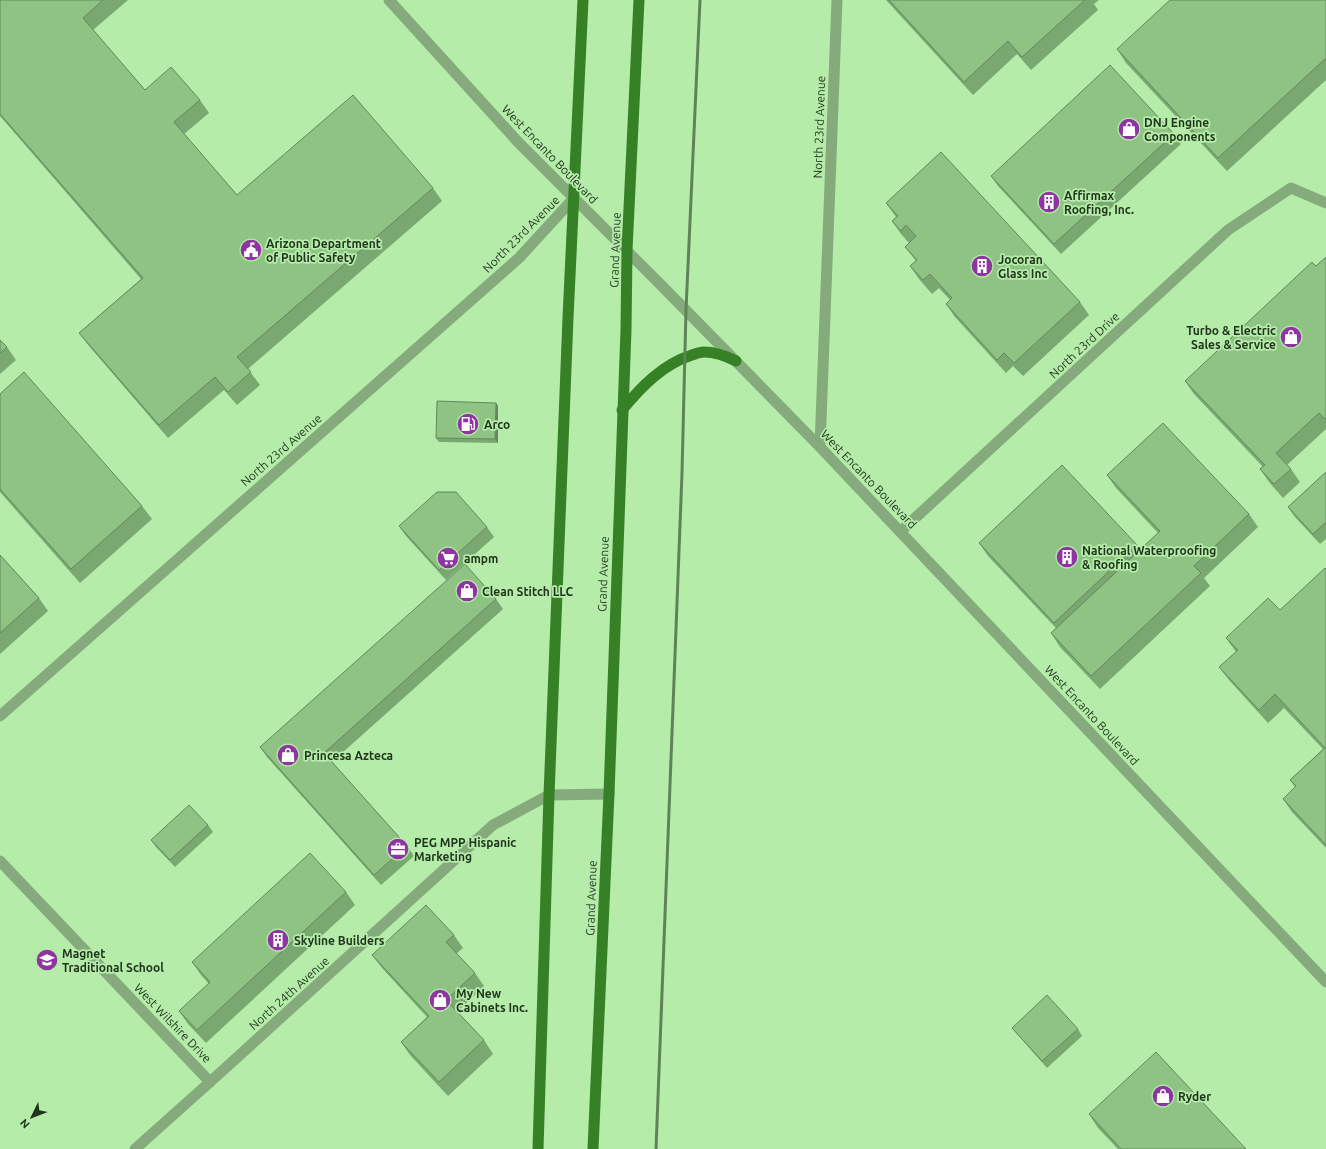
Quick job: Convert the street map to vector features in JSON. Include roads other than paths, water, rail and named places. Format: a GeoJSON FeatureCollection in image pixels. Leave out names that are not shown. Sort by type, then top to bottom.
{"type":"FeatureCollection","features":[{"type":"Feature","properties":{"kind":"main road"},"geometry":{"type":"LineString","coordinates":[[538,1149],[549,795],[568,318],[583,0]]}},
{"type":"Feature","properties":{"kind":"main road","name":"Grand Avenue"},"geometry":{"type":"LineString","coordinates":[[593,1149],[609,794],[626,330],[627,250],[639,0]]}},
{"type":"Feature","properties":{"kind":"main road"},"geometry":{"type":"LineString","coordinates":[[622,410],[645,383],[672,363],[702,351],[720,354],[736,361]]}},
{"type":"Feature","properties":{"kind":"street","name":"West Encanto Boulevard"},"geometry":{"type":"LineString","coordinates":[[389,0],[518,142],[627,250],[901,531],[1326,982]]}},
{"type":"Feature","properties":{"kind":"street","name":"North 23rd Avenue"},"geometry":{"type":"LineString","coordinates":[[820,447],[837,0]]}},
{"type":"Feature","properties":{"kind":"street","name":"North 23rd Drive"},"geometry":{"type":"LineString","coordinates":[[901,531],[1228,230],[1291,188],[1326,203]]}},
{"type":"Feature","properties":{"kind":"street","name":"North 23rd Avenue"},"geometry":{"type":"LineString","coordinates":[[0,716],[519,258],[574,198]]}},
{"type":"Feature","properties":{"kind":"street","name":"North 24th Avenue"},"geometry":{"type":"LineString","coordinates":[[135,1149],[493,825],[549,795],[609,794]]}},
{"type":"Feature","properties":{"kind":"street","name":"West Wilshire Drive"},"geometry":{"type":"LineString","coordinates":[[0,861],[210,1082]]}},
{"type":"Feature","properties":{"kind":"railway"},"geometry":{"type":"LineString","coordinates":[[656,1149],[682,473],[686,310],[700,0]]}},
{"type":"Feature","properties":{"kind":"place","name":"DNJ Engine Components"},"geometry":{"type":"Point","coordinates":[1129,129]}},
{"type":"Feature","properties":{"kind":"place","name":"Affirmax Roofing, Inc."},"geometry":{"type":"Point","coordinates":[1049,202]}},
{"type":"Feature","properties":{"kind":"place","name":"Arizona Department of Public Safety"},"geometry":{"type":"Point","coordinates":[251,250]}},
{"type":"Feature","properties":{"kind":"place","name":"Jocoran Glass Inc"},"geometry":{"type":"Point","coordinates":[982,266]}},
{"type":"Feature","properties":{"kind":"place","name":"Turbo & Electric Sales & Service"},"geometry":{"type":"Point","coordinates":[1291,337]}},
{"type":"Feature","properties":{"kind":"place","name":"Arco"},"geometry":{"type":"Point","coordinates":[468,424]}},
{"type":"Feature","properties":{"kind":"place","name":"National Waterproofing & Roofing"},"geometry":{"type":"Point","coordinates":[1067,557]}},
{"type":"Feature","properties":{"kind":"place","name":"ampm"},"geometry":{"type":"Point","coordinates":[448,558]}},
{"type":"Feature","properties":{"kind":"place","name":"Clean Stitch LLC"},"geometry":{"type":"Point","coordinates":[467,591]}},
{"type":"Feature","properties":{"kind":"place","name":"Princesa Azteca"},"geometry":{"type":"Point","coordinates":[288,755]}},
{"type":"Feature","properties":{"kind":"place","name":"PEG MPP Hispanic Marketing"},"geometry":{"type":"Point","coordinates":[398,849]}},
{"type":"Feature","properties":{"kind":"place","name":"Skyline Builders"},"geometry":{"type":"Point","coordinates":[278,940]}},
{"type":"Feature","properties":{"kind":"place","name":"Magnet Traditional School"},"geometry":{"type":"Point","coordinates":[47,960]}},
{"type":"Feature","properties":{"kind":"place","name":"My New Cabinets Inc."},"geometry":{"type":"Point","coordinates":[440,1000]}},
{"type":"Feature","properties":{"kind":"place","name":"Ryder"},"geometry":{"type":"Point","coordinates":[1163,1096]}}]}
